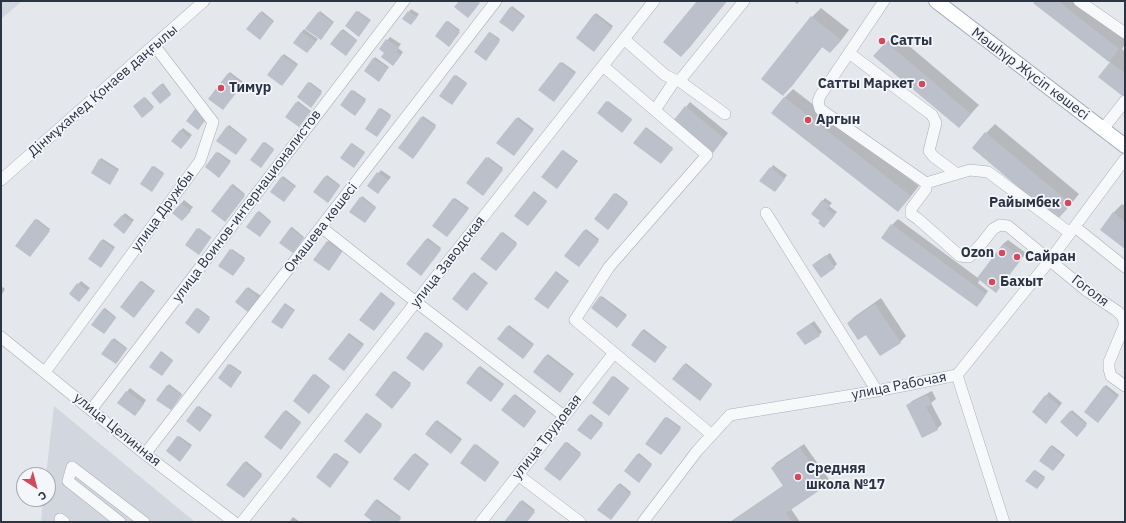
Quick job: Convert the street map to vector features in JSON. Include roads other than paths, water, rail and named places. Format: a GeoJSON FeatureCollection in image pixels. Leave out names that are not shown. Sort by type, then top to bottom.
{"type":"FeatureCollection","features":[{"type":"Feature","properties":{"kind":"main road","name":"Мәшһүр Жүсіп көшесі"},"geometry":{"type":"LineString","coordinates":[[936,1],[1125,146]]}},
{"type":"Feature","properties":{"kind":"street","name":"Дінмұхамед Қонаев даңғылы"},"geometry":{"type":"LineString","coordinates":[[1,180],[204,1]]}},
{"type":"Feature","properties":{"kind":"street","name":"улица Воинов-интернационалистов"},"geometry":{"type":"LineString","coordinates":[[91,410],[404,1]]}},
{"type":"Feature","properties":{"kind":"street","name":"Омашева көшесі"},"geometry":{"type":"LineString","coordinates":[[145,454],[496,1]]}},
{"type":"Feature","properties":{"kind":"street","name":"улица Заводская"},"geometry":{"type":"LineString","coordinates":[[242,522],[654,1]]}},
{"type":"Feature","properties":{"kind":"street"},"geometry":{"type":"LineString","coordinates":[[655,110],[676,80],[680,79],[744,1]]}},
{"type":"Feature","properties":{"kind":"street"},"geometry":{"type":"LineString","coordinates":[[884,1],[820,96],[818,102],[820,109],[926,183],[970,170],[988,172],[1125,268]]}},
{"type":"Feature","properties":{"kind":"street"},"geometry":{"type":"LineString","coordinates":[[1079,1],[1125,33]]}},
{"type":"Feature","properties":{"kind":"street"},"geometry":{"type":"LineString","coordinates":[[624,39],[665,75],[676,80],[725,114]]}},
{"type":"Feature","properties":{"kind":"street","name":"улица Дружбы"},"geometry":{"type":"LineString","coordinates":[[45,372],[200,161],[213,122],[154,46]]}},
{"type":"Feature","properties":{"kind":"street"},"geometry":{"type":"LineString","coordinates":[[849,53],[932,115],[936,123],[929,151],[934,157],[957,174]]}},
{"type":"Feature","properties":{"kind":"street"},"geometry":{"type":"LineString","coordinates":[[603,66],[707,155],[609,267],[575,320],[712,435]]}},
{"type":"Feature","properties":{"kind":"street"},"geometry":{"type":"LineString","coordinates":[[1103,129],[1125,102]]}},
{"type":"Feature","properties":{"kind":"street","name":"улица Рабочая"},"geometry":{"type":"LineString","coordinates":[[643,522],[697,451],[730,415],[877,391],[957,375],[1050,260],[1125,159]]}},
{"type":"Feature","properties":{"kind":"street","name":"Гоголя"},"geometry":{"type":"LineString","coordinates":[[926,183],[926,189],[911,209],[910,214],[918,219],[960,256],[969,257],[993,229],[1000,225],[1008,226],[1087,291],[1122,316],[1125,324],[1109,362],[1109,369],[1111,376],[1125,386]]}},
{"type":"Feature","properties":{"kind":"street"},"geometry":{"type":"LineString","coordinates":[[766,213],[877,391]]}},
{"type":"Feature","properties":{"kind":"street"},"geometry":{"type":"LineString","coordinates":[[321,227],[564,416]]}},
{"type":"Feature","properties":{"kind":"street","name":"улица Целинная"},"geometry":{"type":"LineString","coordinates":[[1,337],[145,454],[234,522]]}},
{"type":"Feature","properties":{"kind":"street","name":"улица Трудовая"},"geometry":{"type":"LineString","coordinates":[[481,522],[614,353]]}},
{"type":"Feature","properties":{"kind":"street"},"geometry":{"type":"LineString","coordinates":[[957,375],[1004,522]]}},
{"type":"Feature","properties":{"kind":"street"},"geometry":{"type":"LineString","coordinates":[[128,510],[120,522],[68,481],[72,467],[144,522]]}},
{"type":"Feature","properties":{"kind":"street"},"geometry":{"type":"LineString","coordinates":[[518,475],[580,522]]}},
{"type":"Feature","properties":{"kind":"street"},"geometry":{"type":"LineString","coordinates":[[94,502],[102,490]]}},
{"type":"Feature","properties":{"kind":"place","name":"Сатты"},"geometry":{"type":"Point","coordinates":[882,41]}},
{"type":"Feature","properties":{"kind":"place","name":"Сатты Маркет"},"geometry":{"type":"Point","coordinates":[922,84]}},
{"type":"Feature","properties":{"kind":"place","name":"Тимур"},"geometry":{"type":"Point","coordinates":[221,88]}},
{"type":"Feature","properties":{"kind":"place","name":"Аргын"},"geometry":{"type":"Point","coordinates":[808,120]}},
{"type":"Feature","properties":{"kind":"place","name":"Райымбек"},"geometry":{"type":"Point","coordinates":[1068,203]}},
{"type":"Feature","properties":{"kind":"place","name":"Ozon"},"geometry":{"type":"Point","coordinates":[1002,253]}},
{"type":"Feature","properties":{"kind":"place","name":"Сайран"},"geometry":{"type":"Point","coordinates":[1017,257]}},
{"type":"Feature","properties":{"kind":"place","name":"Бахыт"},"geometry":{"type":"Point","coordinates":[992,282]}},
{"type":"Feature","properties":{"kind":"place","name":"Средняя школа №17"},"geometry":{"type":"Point","coordinates":[798,477]}}]}
